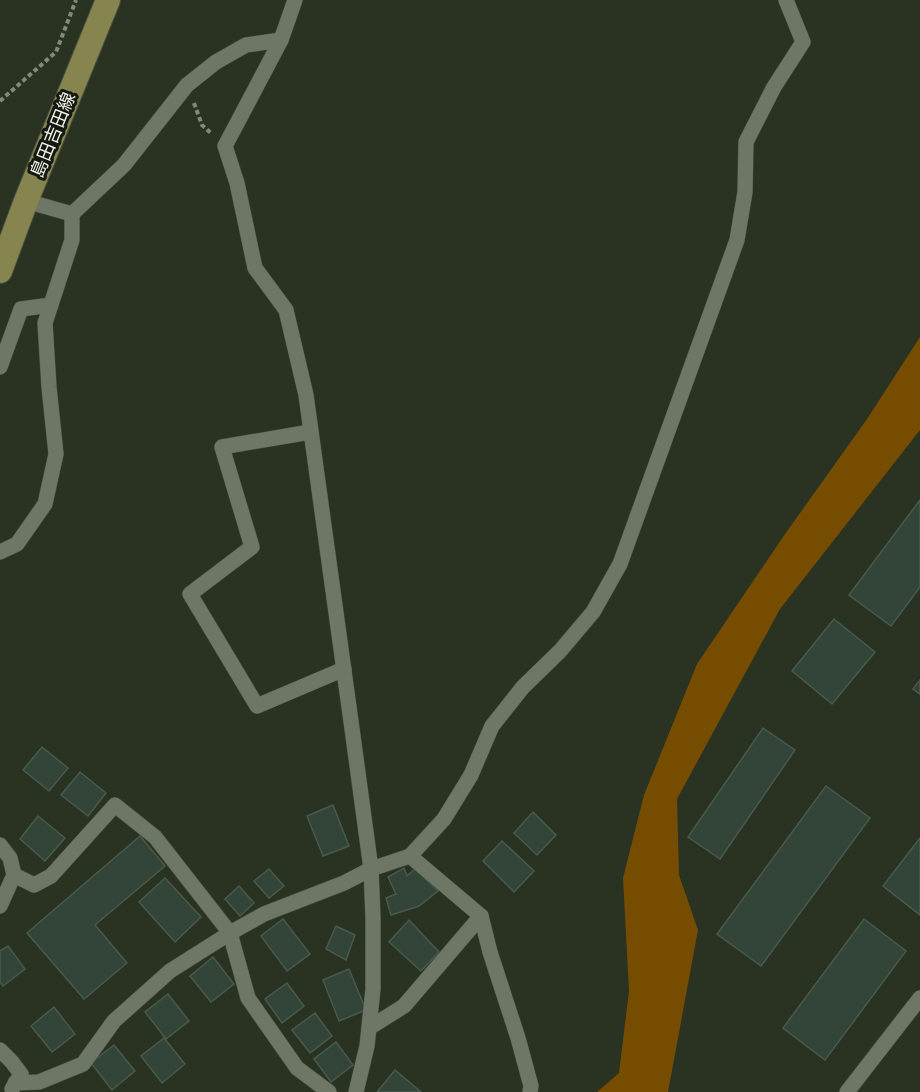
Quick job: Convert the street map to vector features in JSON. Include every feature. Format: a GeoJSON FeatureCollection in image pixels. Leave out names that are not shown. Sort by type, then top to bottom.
{"type":"FeatureCollection","features":[{"type":"Feature","properties":{"kind":"main road","name":"島田吉田線"},"geometry":{"type":"LineString","coordinates":[[0,271],[108,0]]}},
{"type":"Feature","properties":{"kind":"street"},"geometry":{"type":"LineString","coordinates":[[296,0],[281,40],[225,146],[237,183],[255,268],[286,310],[306,395],[344,669],[371,869],[373,918],[373,989],[367,1046],[356,1092]]}},
{"type":"Feature","properties":{"kind":"street"},"geometry":{"type":"LineString","coordinates":[[13,1088],[39,1082],[83,1064],[114,1021],[170,971],[230,933],[264,914],[344,883],[371,869],[410,856],[450,810],[471,775],[492,726],[523,687],[560,651],[593,612],[620,564],[737,240],[745,192],[746,142],[774,87],[803,42],[786,0]]}},
{"type":"Feature","properties":{"kind":"street"},"geometry":{"type":"LineString","coordinates":[[0,552],[18,543],[45,504],[56,454],[45,323],[72,240],[72,214],[124,165],[187,85],[216,62],[246,45],[281,40]]}},
{"type":"Feature","properties":{"kind":"street"},"geometry":{"type":"LineString","coordinates":[[26,201],[72,214]]}},
{"type":"Feature","properties":{"kind":"street"},"geometry":{"type":"LineString","coordinates":[[0,367],[21,309],[51,305]]}},
{"type":"Feature","properties":{"kind":"street"},"geometry":{"type":"LineString","coordinates":[[310,432],[222,447],[252,547],[190,594],[257,706],[344,669]]}},
{"type":"Feature","properties":{"kind":"street"},"geometry":{"type":"LineString","coordinates":[[14,875],[34,885],[51,876],[115,805],[155,837],[230,933],[248,998],[297,1068],[329,1092]]}},
{"type":"Feature","properties":{"kind":"street"},"geometry":{"type":"LineString","coordinates":[[0,845],[10,858],[14,875],[0,906]]}},
{"type":"Feature","properties":{"kind":"street"},"geometry":{"type":"LineString","coordinates":[[410,856],[481,916],[490,952],[518,1038],[531,1086],[530,1092]]}},
{"type":"Feature","properties":{"kind":"street"},"geometry":{"type":"LineString","coordinates":[[369,1028],[404,1006],[481,916]]}},
{"type":"Feature","properties":{"kind":"street"},"geometry":{"type":"LineString","coordinates":[[847,1092],[920,998]]}},
{"type":"Feature","properties":{"kind":"street"},"geometry":{"type":"LineString","coordinates":[[0,1050],[21,1074],[13,1088]]}},
{"type":"Feature","properties":{"kind":"path"},"geometry":{"type":"LineString","coordinates":[[0,101],[56,52],[76,0]]}},
{"type":"Feature","properties":{"kind":"path"},"geometry":{"type":"LineString","coordinates":[[187,85],[202,125],[225,146]]}},
{"type":"Feature","properties":{"kind":"shaded area"},"geometry":{"type":"Polygon","coordinates":[[[920,337],[920,430],[780,609],[677,799],[679,875],[698,930],[668,1092],[597,1092],[619,1073],[629,991],[623,878],[644,795],[697,664],[785,534],[867,419],[920,337]]]}},
{"type":"Feature","properties":{"kind":"building"},"geometry":{"type":"Polygon","coordinates":[[[920,500],[920,587],[891,626],[849,595],[920,500]]]}},
{"type":"Feature","properties":{"kind":"building"},"geometry":{"type":"Polygon","coordinates":[[[834,619],[875,652],[832,704],[792,671],[834,619]]]}},
{"type":"Feature","properties":{"kind":"building"},"geometry":{"type":"Polygon","coordinates":[[[920,680],[920,694],[913,689],[920,680]]]}},
{"type":"Feature","properties":{"kind":"building"},"geometry":{"type":"Polygon","coordinates":[[[763,728],[795,750],[720,859],[688,837],[763,728]]]}},
{"type":"Feature","properties":{"kind":"building"},"geometry":{"type":"Polygon","coordinates":[[[42,747],[68,768],[49,791],[23,770],[42,747]]]}},
{"type":"Feature","properties":{"kind":"building"},"geometry":{"type":"Polygon","coordinates":[[[80,772],[106,793],[88,816],[61,795],[80,772]]]}},
{"type":"Feature","properties":{"kind":"building"},"geometry":{"type":"Polygon","coordinates":[[[826,786],[870,818],[761,966],[717,934],[826,786]]]}},
{"type":"Feature","properties":{"kind":"building"},"geometry":{"type":"Polygon","coordinates":[[[333,805],[349,846],[323,856],[307,816],[333,805]]]}},
{"type":"Feature","properties":{"kind":"building"},"geometry":{"type":"Polygon","coordinates":[[[533,812],[556,835],[537,855],[514,833],[533,812]]]}},
{"type":"Feature","properties":{"kind":"building"},"geometry":{"type":"Polygon","coordinates":[[[38,816],[65,838],[45,861],[20,839],[38,816]]]}},
{"type":"Feature","properties":{"kind":"building"},"geometry":{"type":"Polygon","coordinates":[[[140,836],[165,866],[95,925],[127,963],[84,999],[27,933],[140,836]]]}},
{"type":"Feature","properties":{"kind":"building"},"geometry":{"type":"Polygon","coordinates":[[[920,838],[920,915],[883,886],[920,838]]]}},
{"type":"Feature","properties":{"kind":"building"},"geometry":{"type":"Polygon","coordinates":[[[502,841],[534,871],[514,892],[483,861],[502,841]]]}},
{"type":"Feature","properties":{"kind":"building"},"geometry":{"type":"Polygon","coordinates":[[[404,868],[407,876],[415,869],[438,891],[419,906],[391,915],[386,898],[396,894],[388,877],[404,868]]]}},
{"type":"Feature","properties":{"kind":"building"},"geometry":{"type":"Polygon","coordinates":[[[269,869],[284,886],[269,898],[254,881],[269,869]]]}},
{"type":"Feature","properties":{"kind":"building"},"geometry":{"type":"Polygon","coordinates":[[[165,878],[201,917],[175,942],[139,902],[165,878]]]}},
{"type":"Feature","properties":{"kind":"building"},"geometry":{"type":"Polygon","coordinates":[[[239,886],[254,903],[240,916],[225,899],[239,886]]]}},
{"type":"Feature","properties":{"kind":"building"},"geometry":{"type":"Polygon","coordinates":[[[283,919],[310,954],[287,971],[261,936],[283,919]]]}},
{"type":"Feature","properties":{"kind":"building"},"geometry":{"type":"Polygon","coordinates":[[[864,919],[906,951],[825,1060],[783,1028],[864,919]]]}},
{"type":"Feature","properties":{"kind":"building"},"geometry":{"type":"Polygon","coordinates":[[[409,920],[439,952],[421,971],[389,942],[409,920]]]}},
{"type":"Feature","properties":{"kind":"building"},"geometry":{"type":"Polygon","coordinates":[[[336,926],[355,935],[346,960],[326,949],[336,926]]]}},
{"type":"Feature","properties":{"kind":"building"},"geometry":{"type":"Polygon","coordinates":[[[8,946],[25,969],[3,986],[0,982],[0,951],[8,946]]]}},
{"type":"Feature","properties":{"kind":"building"},"geometry":{"type":"Polygon","coordinates":[[[213,957],[234,984],[211,1002],[190,976],[213,957]]]}},
{"type":"Feature","properties":{"kind":"building"},"geometry":{"type":"Polygon","coordinates":[[[349,969],[366,1010],[339,1021],[323,980],[349,969]]]}},
{"type":"Feature","properties":{"kind":"building"},"geometry":{"type":"Polygon","coordinates":[[[287,983],[304,1006],[282,1023],[265,999],[287,983]]]}},
{"type":"Feature","properties":{"kind":"building"},"geometry":{"type":"Polygon","coordinates":[[[168,994],[189,1021],[166,1039],[145,1012],[168,994]]]}},
{"type":"Feature","properties":{"kind":"building"},"geometry":{"type":"Polygon","coordinates":[[[54,1007],[75,1034],[52,1052],[31,1026],[54,1007]]]}},
{"type":"Feature","properties":{"kind":"building"},"geometry":{"type":"Polygon","coordinates":[[[315,1013],[332,1036],[310,1053],[292,1030],[315,1013]]]}},
{"type":"Feature","properties":{"kind":"building"},"geometry":{"type":"Polygon","coordinates":[[[164,1038],[185,1064],[162,1083],[141,1056],[164,1038]]]}},
{"type":"Feature","properties":{"kind":"building"},"geometry":{"type":"Polygon","coordinates":[[[336,1042],[353,1065],[331,1082],[314,1059],[336,1042]]]}},
{"type":"Feature","properties":{"kind":"building"},"geometry":{"type":"Polygon","coordinates":[[[114,1045],[135,1071],[112,1090],[91,1063],[114,1045]]]}},
{"type":"Feature","properties":{"kind":"building"},"geometry":{"type":"Polygon","coordinates":[[[395,1070],[421,1092],[377,1092],[395,1070]]]}}]}
